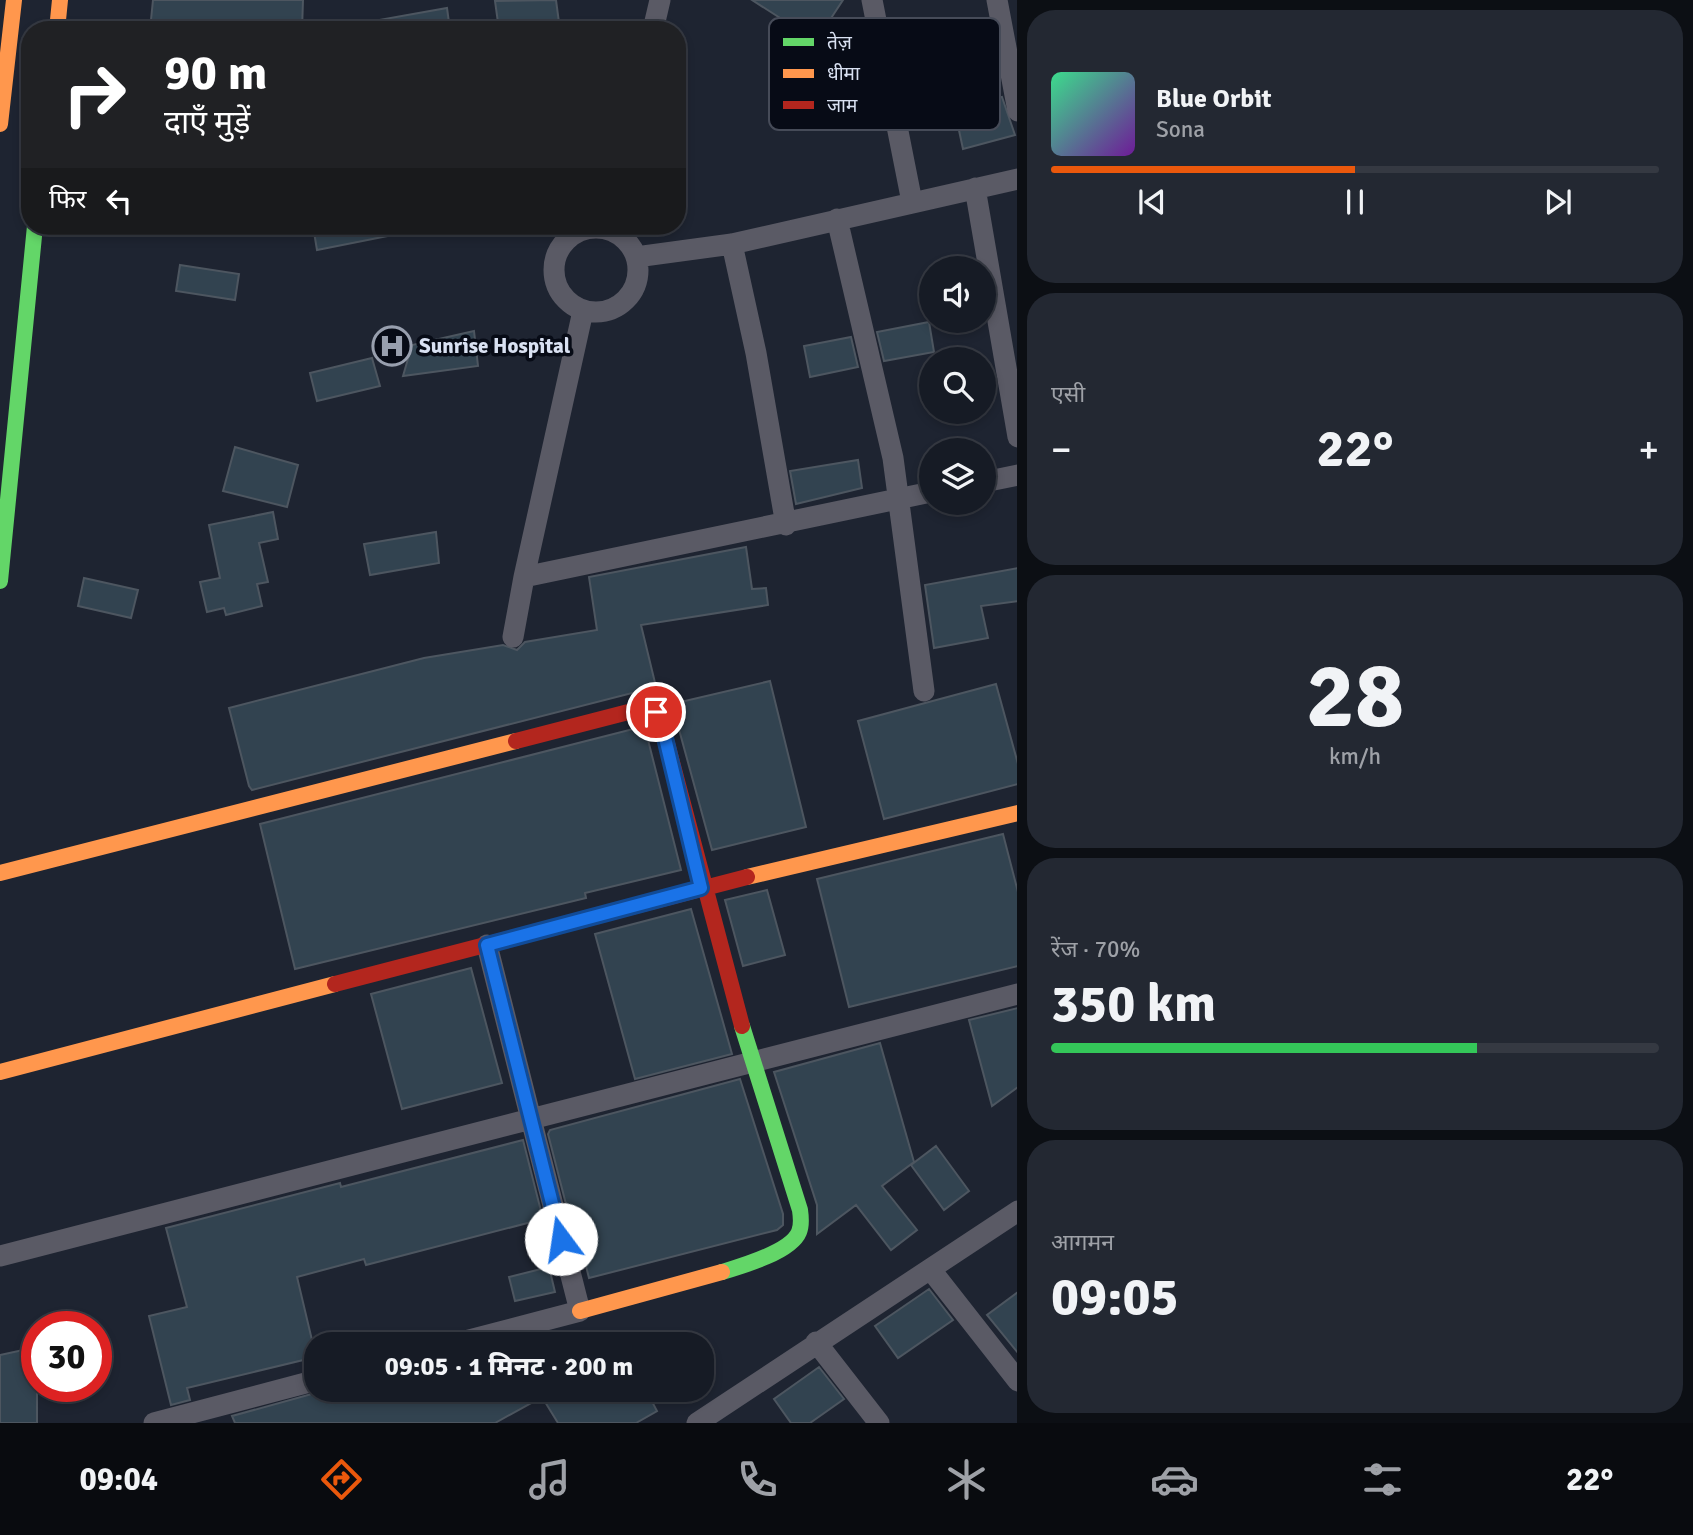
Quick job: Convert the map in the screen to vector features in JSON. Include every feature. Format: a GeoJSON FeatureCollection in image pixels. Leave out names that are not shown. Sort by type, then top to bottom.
{"type":"FeatureCollection","features":[{"type":"Feature","properties":{"kind":"street"},"geometry":{"type":"LineString","coordinates":[[0,124],[14,0]]}},
{"type":"Feature","properties":{"kind":"street"},"geometry":{"type":"LineString","coordinates":[[58,21],[60,0]]}},
{"type":"Feature","properties":{"kind":"street"},"geometry":{"type":"LineString","coordinates":[[655,21],[660,0]]}},
{"type":"Feature","properties":{"kind":"street"},"geometry":{"type":"LineString","coordinates":[[872,0],[876,18]]}},
{"type":"Feature","properties":{"kind":"street"},"geometry":{"type":"LineString","coordinates":[[997,0],[1017,111]]}},
{"type":"Feature","properties":{"kind":"street"},"geometry":{"type":"LineString","coordinates":[[898,130],[912,202]]}},
{"type":"Feature","properties":{"kind":"street"},"geometry":{"type":"LineString","coordinates":[[636,257],[732,244],[1017,179]]}},
{"type":"Feature","properties":{"kind":"street"},"geometry":{"type":"LineString","coordinates":[[975,188],[1017,437]]}},
{"type":"Feature","properties":{"kind":"street"},"geometry":{"type":"LineString","coordinates":[[837,219],[879,394],[900,499],[924,691]]}},
{"type":"Feature","properties":{"kind":"street"},"geometry":{"type":"LineString","coordinates":[[0,581],[34,235]]}},
{"type":"Feature","properties":{"kind":"street"},"geometry":{"type":"LineString","coordinates":[[573,235],[567,239],[554,260],[556,286],[565,299],[583,311],[605,312],[625,301],[637,280],[636,257],[620,235]]}},
{"type":"Feature","properties":{"kind":"street"},"geometry":{"type":"LineString","coordinates":[[732,244],[756,353],[786,525]]}},
{"type":"Feature","properties":{"kind":"street"},"geometry":{"type":"LineString","coordinates":[[513,637],[583,311]]}},
{"type":"Feature","properties":{"kind":"street"},"geometry":{"type":"LineString","coordinates":[[996,479],[1017,475]]}},
{"type":"Feature","properties":{"kind":"street"},"geometry":{"type":"LineString","coordinates":[[524,578],[786,525],[919,495]]}},
{"type":"Feature","properties":{"kind":"street"},"geometry":{"type":"LineString","coordinates":[[0,873],[648,709],[660,717],[701,888],[750,1060],[800,1210],[801,1229],[795,1239],[782,1247],[708,1278],[500,1332]]}},
{"type":"Feature","properties":{"kind":"street"},"geometry":{"type":"LineString","coordinates":[[0,1072],[701,888],[1017,813]]}},
{"type":"Feature","properties":{"kind":"street"},"geometry":{"type":"LineString","coordinates":[[487,945],[580,1311]]}},
{"type":"Feature","properties":{"kind":"street"},"geometry":{"type":"LineString","coordinates":[[0,1256],[750,1060],[1017,994]]}},
{"type":"Feature","properties":{"kind":"street"},"geometry":{"type":"LineString","coordinates":[[699,1423],[816,1342],[1017,1211]]}},
{"type":"Feature","properties":{"kind":"street"},"geometry":{"type":"LineString","coordinates":[[930,1270],[1017,1381]]}},
{"type":"Feature","properties":{"kind":"street"},"geometry":{"type":"LineString","coordinates":[[816,1342],[878,1423]]}},
{"type":"Feature","properties":{"kind":"street"},"geometry":{"type":"LineString","coordinates":[[154,1423],[304,1383]]}},
{"type":"Feature","properties":{"kind":"building"},"geometry":{"type":"Polygon","coordinates":[[[153,0],[303,0],[302,21],[151,21],[153,0]]]}},
{"type":"Feature","properties":{"kind":"building"},"geometry":{"type":"Polygon","coordinates":[[[556,0],[559,21],[498,21],[495,1],[556,0]]]}},
{"type":"Feature","properties":{"kind":"building"},"geometry":{"type":"Polygon","coordinates":[[[752,0],[843,0],[831,18],[780,18],[752,0]]]}},
{"type":"Feature","properties":{"kind":"building"},"geometry":{"type":"Polygon","coordinates":[[[447,8],[449,21],[379,21],[447,8]]]}},
{"type":"Feature","properties":{"kind":"building"},"geometry":{"type":"Polygon","coordinates":[[[1000,97],[1015,135],[963,149],[959,130],[1000,130],[1000,97]]]}},
{"type":"Feature","properties":{"kind":"building"},"geometry":{"type":"Polygon","coordinates":[[[314,235],[393,235],[317,250],[314,235]]]}},
{"type":"Feature","properties":{"kind":"building"},"geometry":{"type":"Polygon","coordinates":[[[180,265],[239,274],[235,300],[176,291],[180,265]]]}},
{"type":"Feature","properties":{"kind":"building"},"geometry":{"type":"Polygon","coordinates":[[[919,324],[919,333],[931,333],[933,347],[919,347],[919,355],[884,361],[877,332],[919,324]]]}},
{"type":"Feature","properties":{"kind":"building"},"geometry":{"type":"Polygon","coordinates":[[[474,331],[478,366],[403,376],[412,345],[474,331]]]}},
{"type":"Feature","properties":{"kind":"building"},"geometry":{"type":"Polygon","coordinates":[[[851,337],[858,367],[810,377],[804,346],[851,337]]]}},
{"type":"Feature","properties":{"kind":"building"},"geometry":{"type":"Polygon","coordinates":[[[372,358],[380,386],[317,401],[310,373],[372,358]]]}},
{"type":"Feature","properties":{"kind":"building"},"geometry":{"type":"Polygon","coordinates":[[[235,447],[298,465],[287,507],[223,491],[235,447]]]}},
{"type":"Feature","properties":{"kind":"building"},"geometry":{"type":"Polygon","coordinates":[[[858,460],[862,488],[796,504],[790,471],[858,460]]]}},
{"type":"Feature","properties":{"kind":"building"},"geometry":{"type":"Polygon","coordinates":[[[273,512],[278,539],[259,543],[268,582],[257,584],[262,606],[226,615],[224,608],[207,612],[200,582],[220,578],[209,525],[273,512]]]}},
{"type":"Feature","properties":{"kind":"building"},"geometry":{"type":"Polygon","coordinates":[[[436,532],[439,563],[370,575],[364,544],[436,532]]]}},
{"type":"Feature","properties":{"kind":"building"},"geometry":{"type":"Polygon","coordinates":[[[746,547],[752,589],[766,588],[768,605],[641,625],[658,695],[636,692],[252,790],[249,786],[229,708],[424,658],[503,645],[517,650],[525,642],[597,630],[589,577],[746,547]]]}},
{"type":"Feature","properties":{"kind":"building"},"geometry":{"type":"Polygon","coordinates":[[[1017,568],[1017,601],[981,606],[988,638],[934,648],[925,585],[1017,568]]]}},
{"type":"Feature","properties":{"kind":"building"},"geometry":{"type":"Polygon","coordinates":[[[84,578],[138,590],[131,618],[78,606],[84,578]]]}},
{"type":"Feature","properties":{"kind":"building"},"geometry":{"type":"Polygon","coordinates":[[[770,681],[806,827],[712,850],[672,704],[770,681]]]}},
{"type":"Feature","properties":{"kind":"building"},"geometry":{"type":"Polygon","coordinates":[[[996,684],[1017,760],[1017,784],[884,819],[858,721],[996,684]]]}},
{"type":"Feature","properties":{"kind":"building"},"geometry":{"type":"Polygon","coordinates":[[[645,728],[681,870],[585,893],[586,898],[295,969],[260,824],[645,728]]]}},
{"type":"Feature","properties":{"kind":"building"},"geometry":{"type":"Polygon","coordinates":[[[1003,834],[1017,888],[1017,966],[849,1007],[817,879],[1003,834]]]}},
{"type":"Feature","properties":{"kind":"building"},"geometry":{"type":"Polygon","coordinates":[[[767,890],[785,955],[743,966],[725,900],[767,890]]]}},
{"type":"Feature","properties":{"kind":"building"},"geometry":{"type":"Polygon","coordinates":[[[691,909],[732,1054],[635,1079],[595,934],[691,909]]]}},
{"type":"Feature","properties":{"kind":"building"},"geometry":{"type":"Polygon","coordinates":[[[471,968],[502,1083],[402,1109],[371,994],[471,968]]]}},
{"type":"Feature","properties":{"kind":"building"},"geometry":{"type":"Polygon","coordinates":[[[1017,1008],[1017,1088],[992,1106],[969,1020],[1017,1008]]]}},
{"type":"Feature","properties":{"kind":"building"},"geometry":{"type":"Polygon","coordinates":[[[880,1043],[914,1162],[882,1186],[917,1230],[891,1250],[856,1205],[817,1234],[817,1205],[774,1072],[880,1043]]]}},
{"type":"Feature","properties":{"kind":"building"},"geometry":{"type":"Polygon","coordinates":[[[740,1079],[783,1214],[783,1225],[777,1230],[589,1278],[572,1211],[568,1212],[548,1134],[550,1130],[740,1079]]]}},
{"type":"Feature","properties":{"kind":"building"},"geometry":{"type":"Polygon","coordinates":[[[523,1140],[543,1219],[366,1265],[364,1259],[297,1277],[310,1332],[304,1332],[304,1360],[187,1388],[190,1400],[171,1405],[149,1316],[187,1307],[166,1228],[340,1183],[341,1187],[523,1140]]]}},
{"type":"Feature","properties":{"kind":"building"},"geometry":{"type":"Polygon","coordinates":[[[936,1146],[969,1191],[944,1210],[911,1165],[936,1146]]]}},
{"type":"Feature","properties":{"kind":"building"},"geometry":{"type":"Polygon","coordinates":[[[549,1267],[555,1292],[515,1301],[509,1277],[549,1267]]]}},
{"type":"Feature","properties":{"kind":"building"},"geometry":{"type":"Polygon","coordinates":[[[929,1289],[953,1320],[898,1358],[875,1326],[929,1289]]]}},
{"type":"Feature","properties":{"kind":"building"},"geometry":{"type":"Polygon","coordinates":[[[1017,1293],[1017,1352],[987,1315],[1017,1293]]]}},
{"type":"Feature","properties":{"kind":"building"},"geometry":{"type":"Polygon","coordinates":[[[21,1350],[21,1402],[37,1402],[37,1423],[0,1423],[0,1355],[21,1350]]]}},
{"type":"Feature","properties":{"kind":"building"},"geometry":{"type":"Polygon","coordinates":[[[819,1367],[844,1399],[810,1423],[791,1423],[774,1399],[819,1367]]]}},
{"type":"Feature","properties":{"kind":"building"},"geometry":{"type":"Polygon","coordinates":[[[304,1396],[304,1402],[533,1402],[495,1423],[235,1423],[232,1416],[304,1396]]]}},
{"type":"Feature","properties":{"kind":"building"},"geometry":{"type":"Polygon","coordinates":[[[545,1402],[652,1402],[657,1411],[636,1423],[558,1423],[545,1402]]]}},
{"type":"Feature","properties":{"kind":"traffic: fast"},"geometry":{"type":"LineString","coordinates":[[0,581],[34,235]]}},
{"type":"Feature","properties":{"kind":"traffic: fast"},"geometry":{"type":"LineString","coordinates":[[722,1272],[765,1257],[786,1246],[799,1232],[801,1224],[800,1210],[742,1026]]}},
{"type":"Feature","properties":{"kind":"traffic: slow"},"geometry":{"type":"LineString","coordinates":[[0,124],[14,0]]}},
{"type":"Feature","properties":{"kind":"traffic: slow"},"geometry":{"type":"LineString","coordinates":[[58,21],[60,0]]}},
{"type":"Feature","properties":{"kind":"traffic: slow"},"geometry":{"type":"LineString","coordinates":[[0,873],[516,741]]}},
{"type":"Feature","properties":{"kind":"traffic: slow"},"geometry":{"type":"LineString","coordinates":[[747,877],[1017,813]]}},
{"type":"Feature","properties":{"kind":"traffic: slow"},"geometry":{"type":"LineString","coordinates":[[0,1072],[335,984]]}},
{"type":"Feature","properties":{"kind":"traffic: slow"},"geometry":{"type":"LineString","coordinates":[[580,1311],[722,1272]]}},
{"type":"Feature","properties":{"kind":"traffic: jam"},"geometry":{"type":"LineString","coordinates":[[516,741],[640,709],[656,712],[660,717],[742,1026]]}},
{"type":"Feature","properties":{"kind":"traffic: jam"},"geometry":{"type":"LineString","coordinates":[[335,984],[747,877]]}},
{"type":"Feature","properties":{"kind":"place","name":"Sunrise Hospital"},"geometry":{"type":"Point","coordinates":[392,346]}},
{"type":"Feature","properties":{"kind":"route"},"geometry":{"type":"LineString","coordinates":[[561,1239],[487,945],[701,888],[660,717],[656,712]]}}]}
